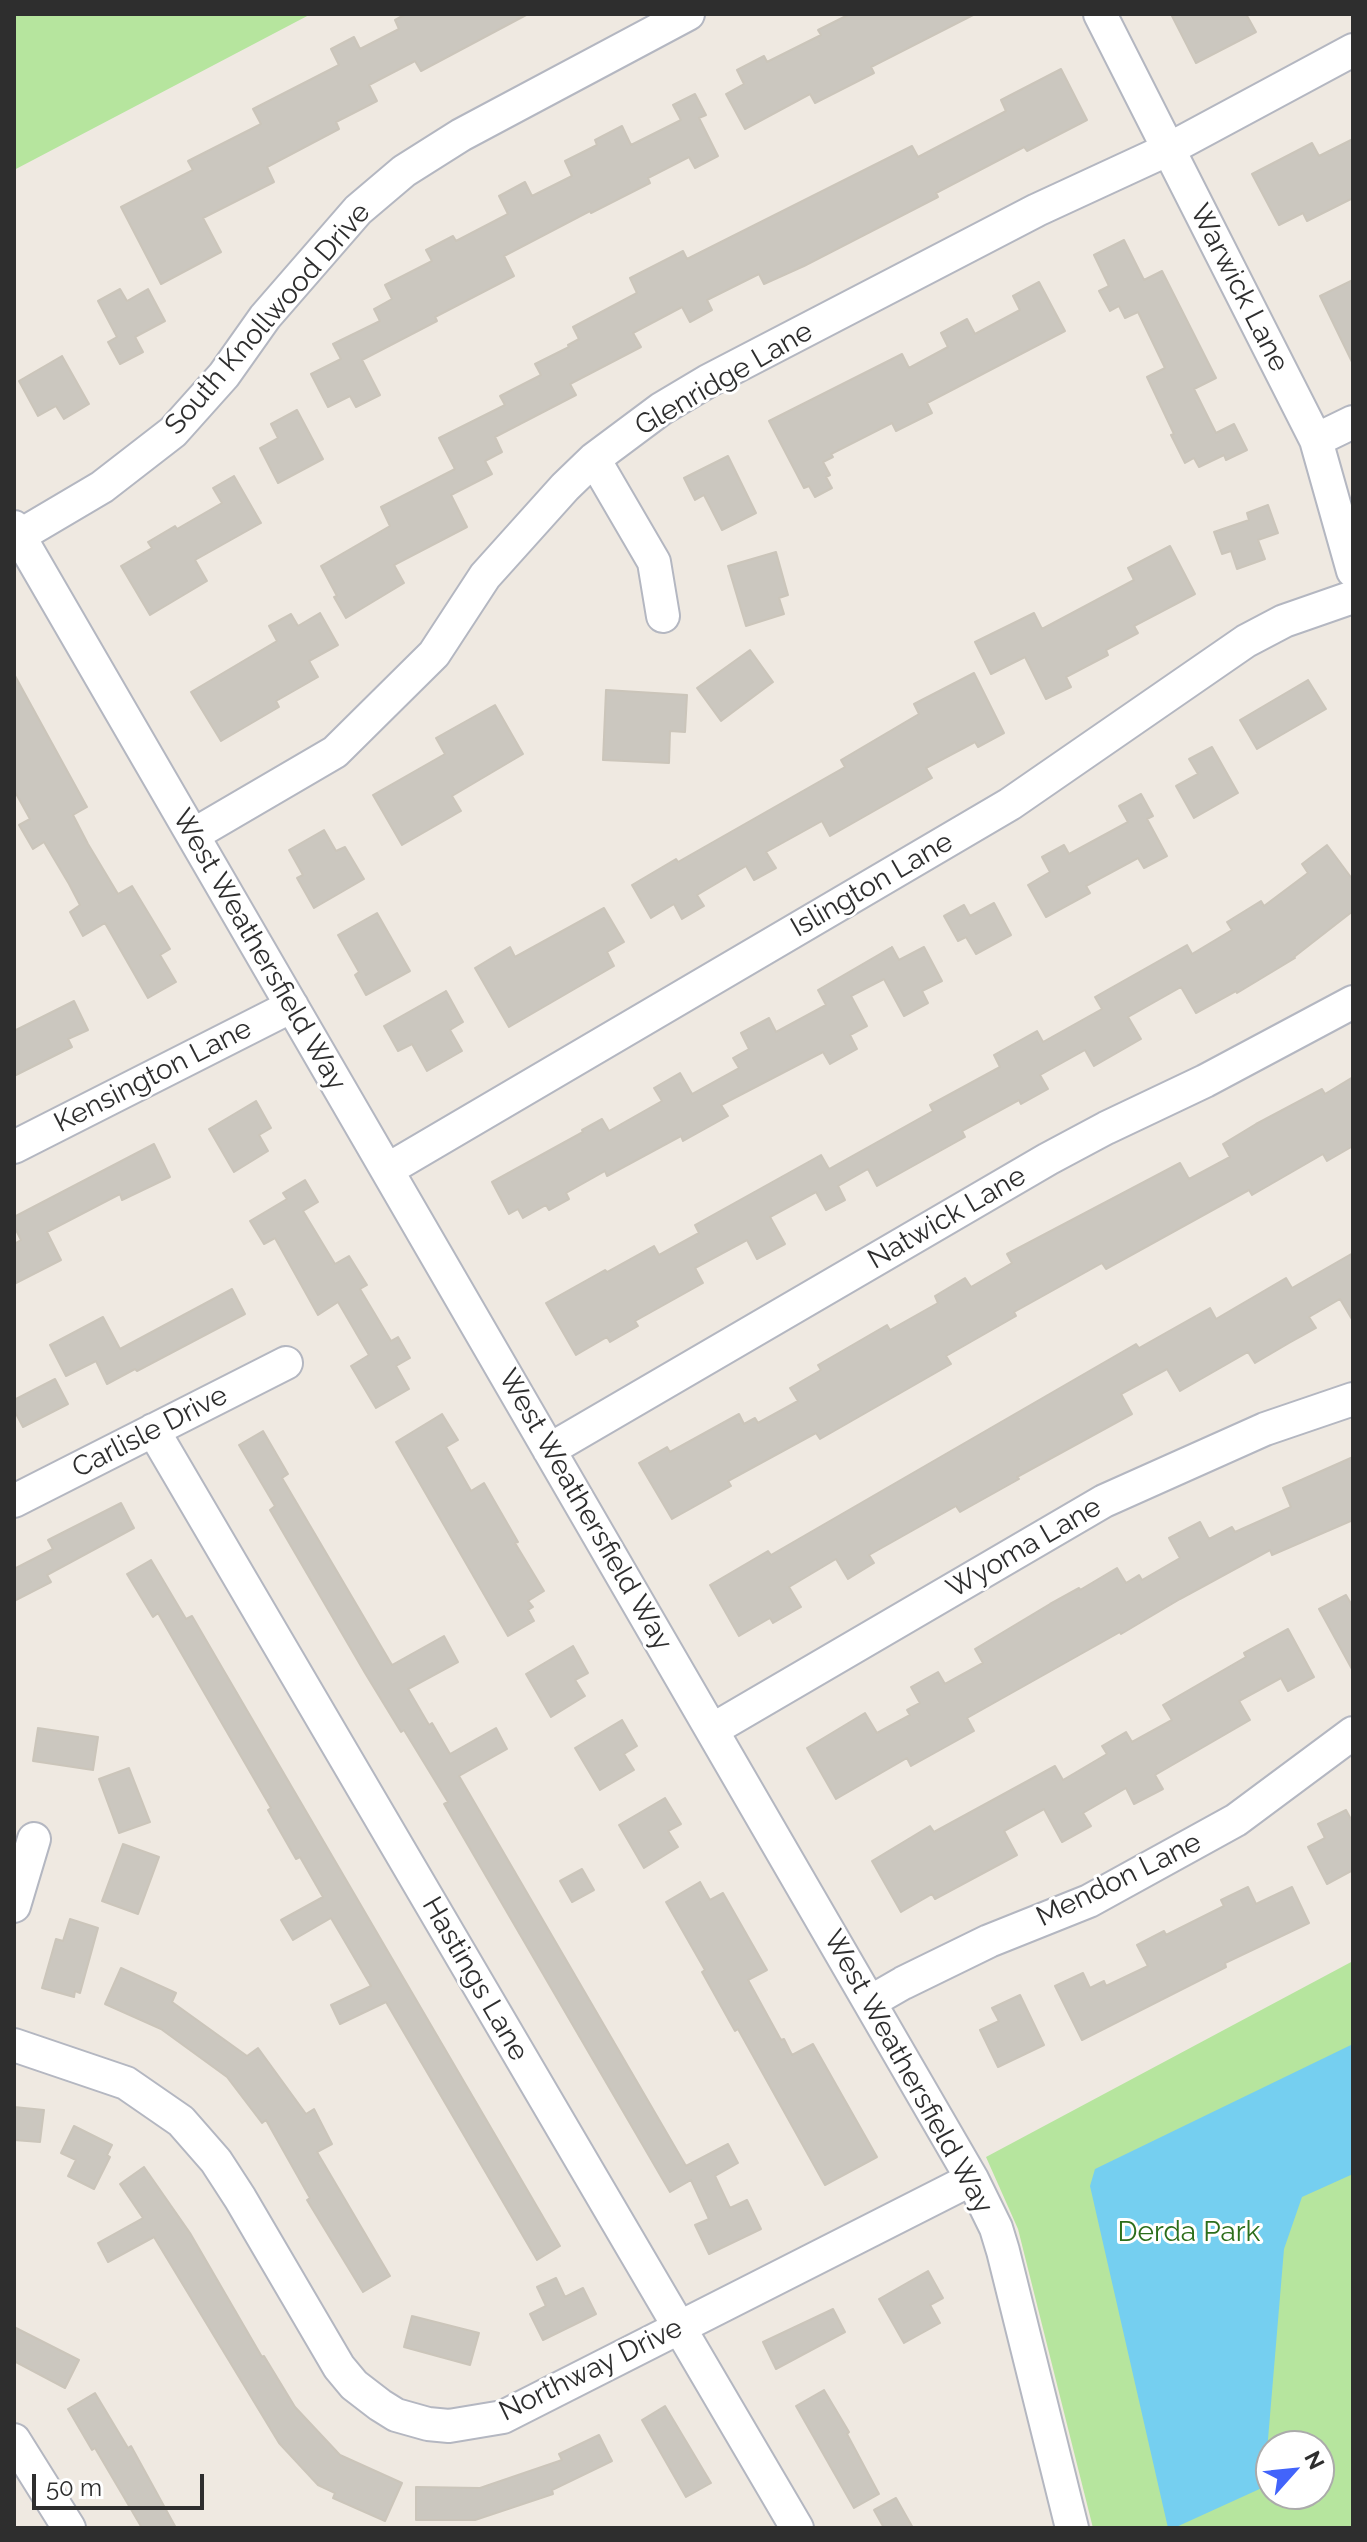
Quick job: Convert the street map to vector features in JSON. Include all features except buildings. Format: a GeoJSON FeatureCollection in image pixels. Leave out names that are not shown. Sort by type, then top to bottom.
{"type":"FeatureCollection","features":[{"type":"Feature","properties":{"kind":"street","name":"South Knollwood Drive"},"geometry":{"type":"LineString","coordinates":[[16,531],[102,487],[173,432],[224,375],[265,317],[358,210],[404,171],[461,135],[688,14]]}},
{"type":"Feature","properties":{"kind":"street","name":"Warwick Lane"},"geometry":{"type":"LineString","coordinates":[[1100,14],[1316,440],[1353,571]]}},
{"type":"Feature","properties":{"kind":"street","name":"Glenridge Lane"},"geometry":{"type":"LineString","coordinates":[[193,835],[335,752],[434,654],[485,576],[565,487],[594,459],[661,409],[708,381],[1037,210],[1169,149],[1353,50]]}},
{"type":"Feature","properties":{"kind":"street"},"geometry":{"type":"LineString","coordinates":[[1316,440],[1353,422]]}},
{"type":"Feature","properties":{"kind":"street"},"geometry":{"type":"LineString","coordinates":[[594,459],[654,562],[663,616]]}},
{"type":"Feature","properties":{"kind":"street","name":"West Weathersfield Way"},"geometry":{"type":"LineString","coordinates":[[16,531],[972,2179],[996,2228],[1003,2251],[1072,2528]]}},
{"type":"Feature","properties":{"kind":"street","name":"Islington Lane"},"geometry":{"type":"LineString","coordinates":[[387,1170],[1010,804],[1246,641],[1284,621],[1353,597]]}},
{"type":"Feature","properties":{"kind":"street","name":"Natwick Lane"},"geometry":{"type":"LineString","coordinates":[[549,1450],[1048,1159],[1205,1081],[1353,1002]]}},
{"type":"Feature","properties":{"kind":"street","name":"Kensington Lane"},"geometry":{"type":"LineString","coordinates":[[14,1147],[292,1006]]}},
{"type":"Feature","properties":{"kind":"street","name":"Carlisle Drive"},"geometry":{"type":"LineString","coordinates":[[14,1501],[286,1363]]}},
{"type":"Feature","properties":{"kind":"street","name":"Wyoma Lane"},"geometry":{"type":"LineString","coordinates":[[712,1730],[1104,1501],[1265,1429],[1353,1399]]}},
{"type":"Feature","properties":{"kind":"street","name":"Hastings Lane"},"geometry":{"type":"LineString","coordinates":[[153,1430],[797,2528]]}},
{"type":"Feature","properties":{"kind":"street","name":"Mendon Lane"},"geometry":{"type":"LineString","coordinates":[[870,2002],[989,1941],[1089,1901],[1236,1820],[1353,1733]]}},
{"type":"Feature","properties":{"kind":"street"},"geometry":{"type":"LineString","coordinates":[[14,1906],[34,1839]]}},
{"type":"Feature","properties":{"kind":"street","name":"Northway Drive"},"geometry":{"type":"LineString","coordinates":[[14,2045],[126,2083],[181,2121],[216,2161],[240,2198],[339,2367],[354,2385],[396,2415],[419,2422],[449,2426],[503,2417],[972,2179]]}},
{"type":"Feature","properties":{"kind":"street"},"geometry":{"type":"LineString","coordinates":[[14,2440],[69,2528]]}},
{"type":"Feature","properties":{"kind":"green space"},"geometry":{"type":"Polygon","coordinates":[[[14,14],[311,14],[14,170],[14,14]]]}},
{"type":"Feature","properties":{"kind":"green space","name":"Derda Park"},"geometry":{"type":"Polygon","coordinates":[[[1353,1961],[1353,2528],[1093,2528],[1018,2229],[986,2157],[1353,1961]]]}},
{"type":"Feature","properties":{"kind":"water"},"geometry":{"type":"Polygon","coordinates":[[[1353,2044],[1353,2174],[1302,2197],[1284,2249],[1269,2430],[1255,2430],[1255,2491],[1174,2528],[1168,2528],[1090,2186],[1095,2169],[1353,2044]]]}}]}
